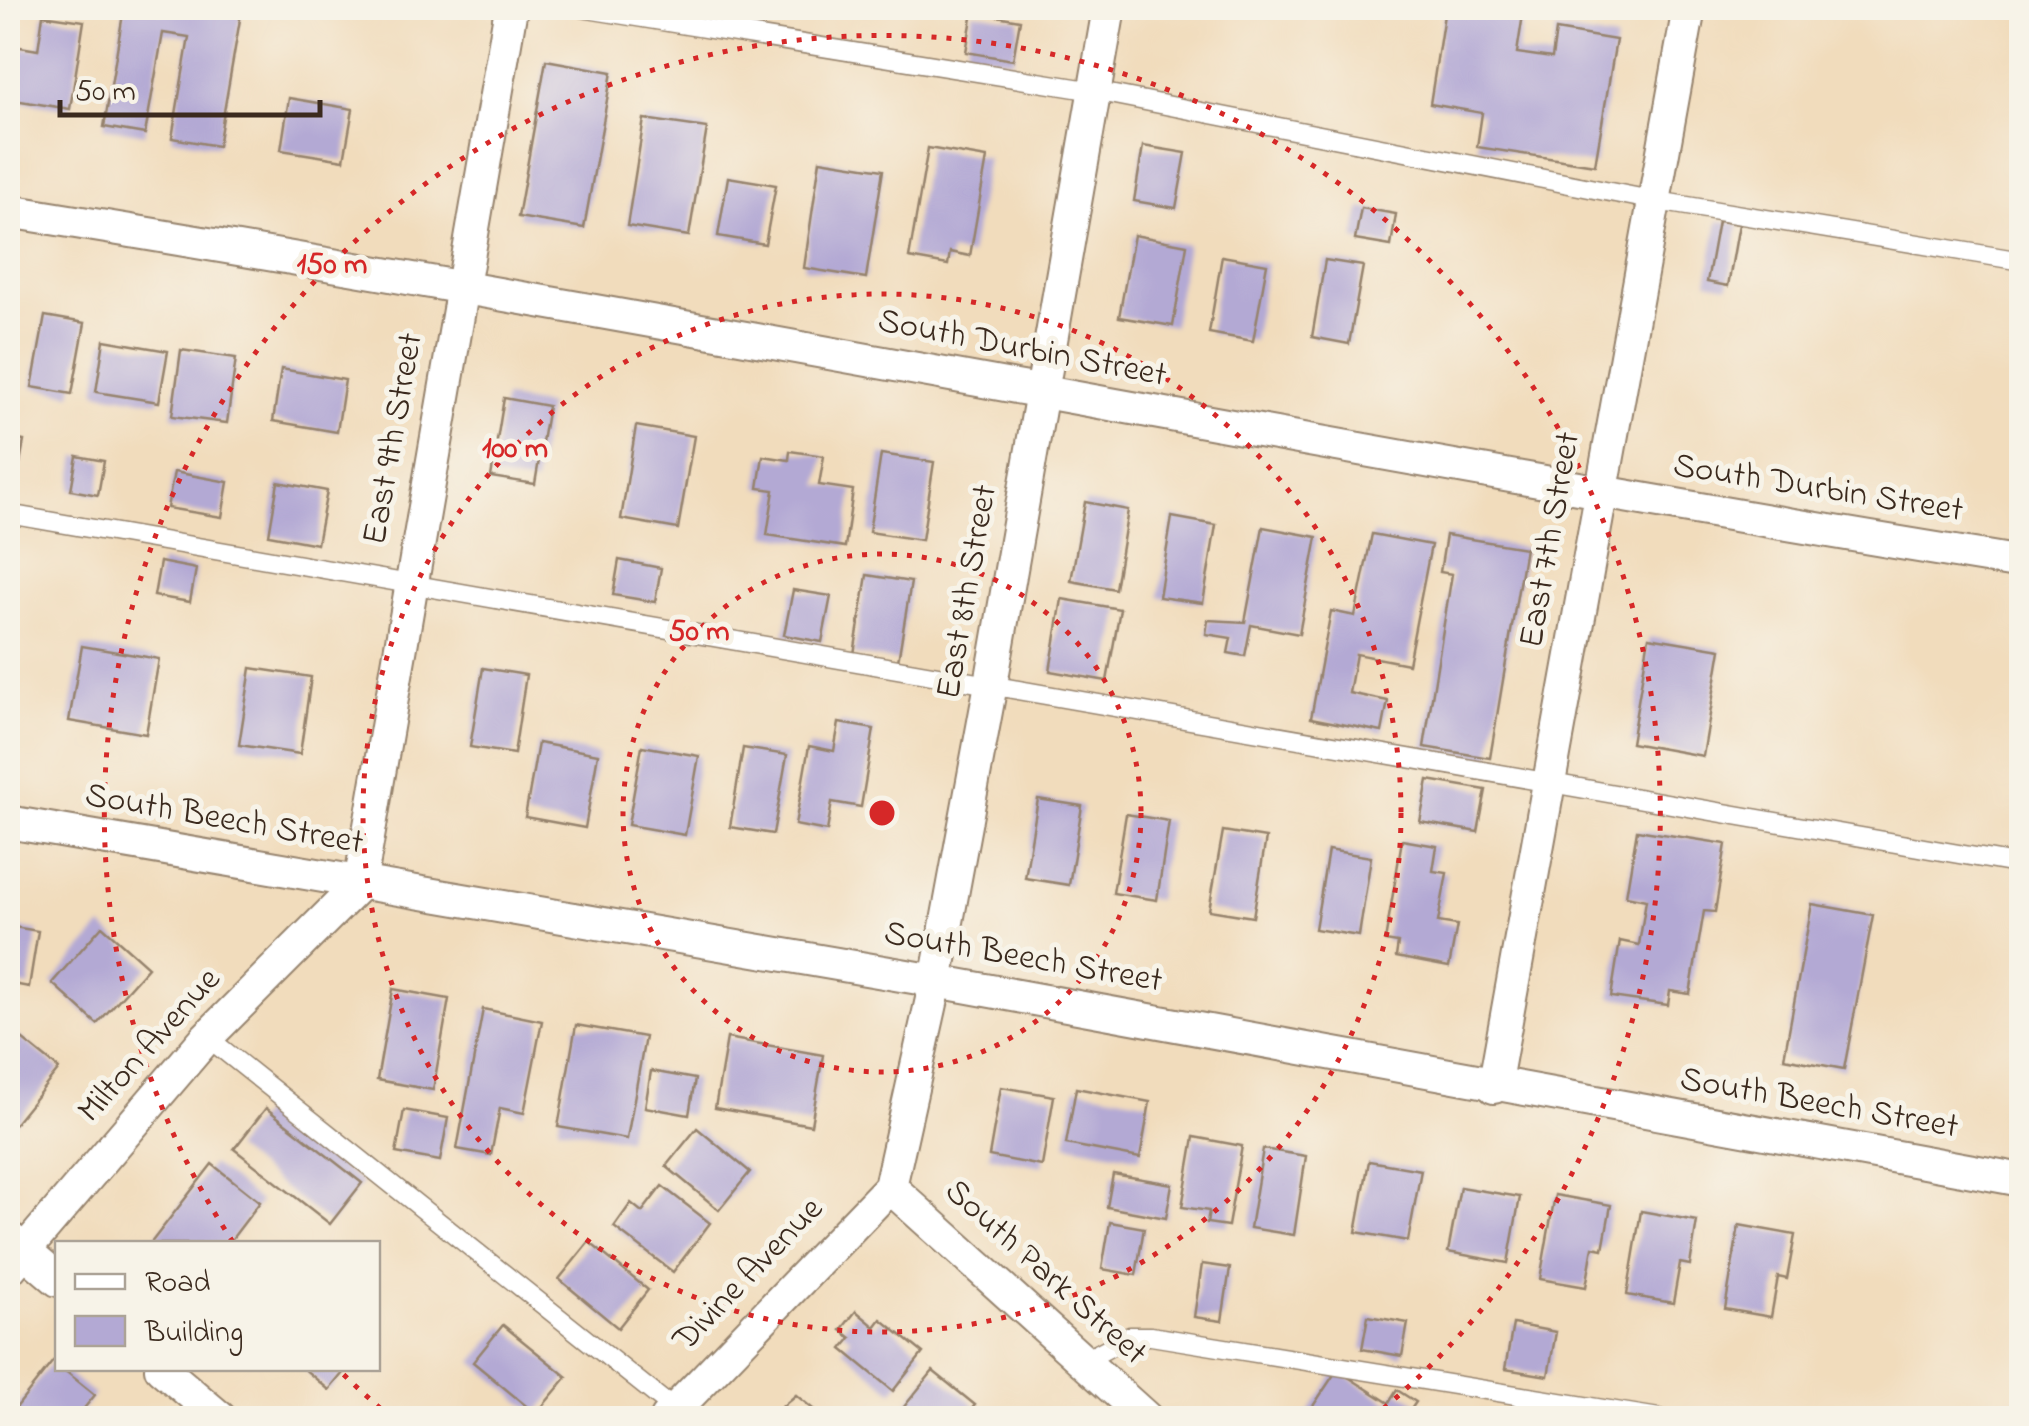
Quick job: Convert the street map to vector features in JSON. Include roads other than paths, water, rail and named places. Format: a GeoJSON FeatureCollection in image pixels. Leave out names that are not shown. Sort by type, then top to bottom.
{"type":"FeatureCollection","features":[{"type":"Feature","properties":{"kind":"street","name":"East 9th Street"},"geometry":{"type":"LineString","coordinates":[[360,884],[460,284],[511,8]]}},
{"type":"Feature","properties":{"kind":"street","name":"East 8th Street"},"geometry":{"type":"LineString","coordinates":[[890,1187],[936,981],[1045,394],[1108,8]]}},
{"type":"Feature","properties":{"kind":"street","name":"East 7th Street"},"geometry":{"type":"LineString","coordinates":[[1494,1087],[1651,200],[1689,8]]}},
{"type":"Feature","properties":{"kind":"street","name":"South Durbin Street"},"geometry":{"type":"LineString","coordinates":[[8,210],[460,284],[1598,494],[2022,562]]}},
{"type":"Feature","properties":{"kind":"street","name":"South Beech Street"},"geometry":{"type":"LineString","coordinates":[[8,822],[936,981],[1494,1087],[2022,1180]]}},
{"type":"Feature","properties":{"kind":"street","name":"Milton Avenue"},"geometry":{"type":"LineString","coordinates":[[13,1253],[207,1037],[360,884]]}},
{"type":"Feature","properties":{"kind":"street","name":"South Park Street"},"geometry":{"type":"LineString","coordinates":[[890,1187],[1146,1418]]}},
{"type":"Feature","properties":{"kind":"street","name":"Divine Avenue"},"geometry":{"type":"LineString","coordinates":[[676,1416],[890,1187]]}},
{"type":"Feature","properties":{"kind":"street"},"geometry":{"type":"LineString","coordinates":[[13,1253],[55,1278]]}},
{"type":"Feature","properties":{"kind":"street"},"geometry":{"type":"LineString","coordinates":[[165,1371],[220,1418]]}},
{"type":"Feature","properties":{"kind":"lane"},"geometry":{"type":"LineString","coordinates":[[581,8],[1094,91],[1651,200],[2022,261]]}},
{"type":"Feature","properties":{"kind":"lane"},"geometry":{"type":"LineString","coordinates":[[8,514],[2022,865]]}},
{"type":"Feature","properties":{"kind":"lane"},"geometry":{"type":"LineString","coordinates":[[207,1037],[676,1416]]}},
{"type":"Feature","properties":{"kind":"lane"},"geometry":{"type":"LineString","coordinates":[[1084,1361],[1130,1336],[1151,1336],[1660,1418]]}},
{"type":"Feature","properties":{"kind":"lane"},"geometry":{"type":"LineString","coordinates":[[1520,1396],[1546,1418]]}}]}
